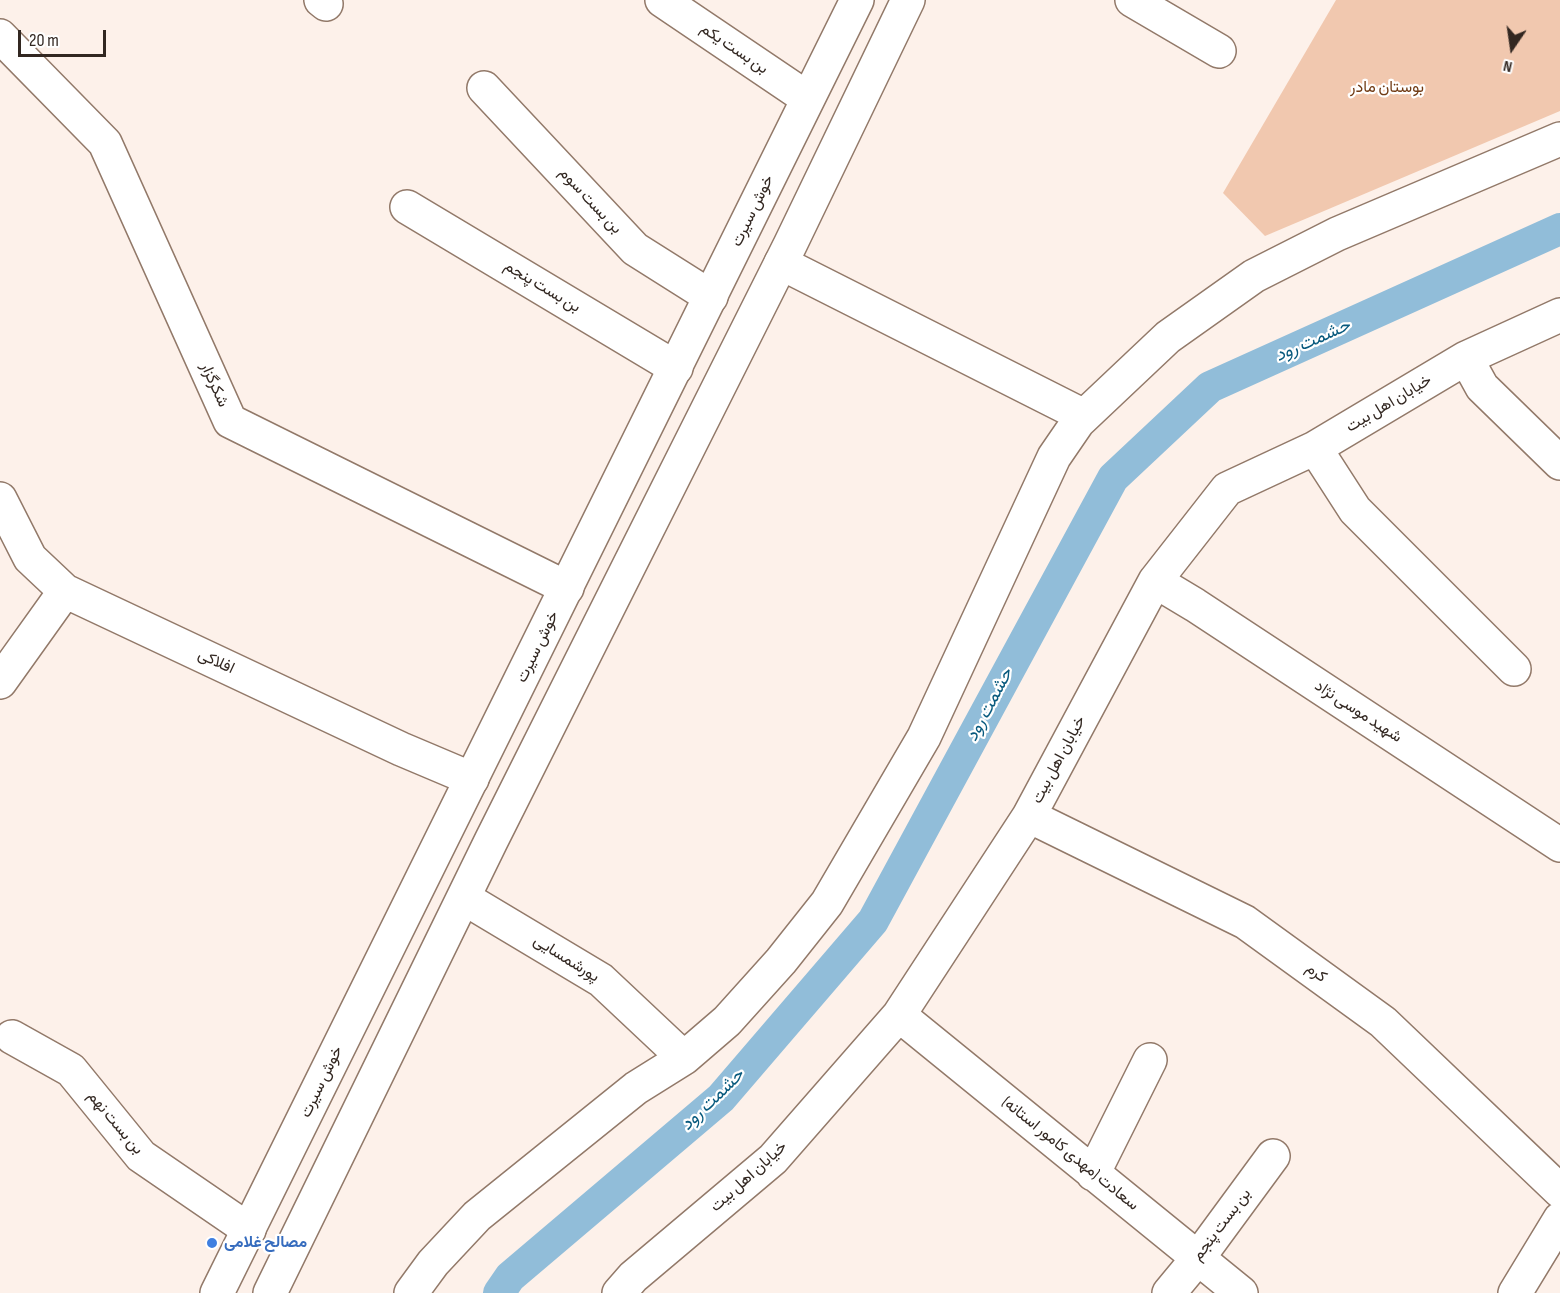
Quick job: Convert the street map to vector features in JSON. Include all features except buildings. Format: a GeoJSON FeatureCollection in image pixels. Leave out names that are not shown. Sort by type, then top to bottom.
{"type":"FeatureCollection","features":[{"type":"Feature","properties":{"kind":"street","name":"بن بست یکم"},"geometry":{"type":"LineString","coordinates":[[662,0],[807,98]]}},
{"type":"Feature","properties":{"kind":"street","name":"خوش سیرت"},"geometry":{"type":"LineString","coordinates":[[218,1293],[857,0]]}},
{"type":"Feature","properties":{"kind":"street"},"geometry":{"type":"LineString","coordinates":[[270,1293],[781,263],[908,0]]}},
{"type":"Feature","properties":{"kind":"street"},"geometry":{"type":"LineString","coordinates":[[1132,0],[1220,51]]}},
{"type":"Feature","properties":{"kind":"street"},"geometry":{"type":"LineString","coordinates":[[841,32],[866,39],[882,55]]}},
{"type":"Feature","properties":{"kind":"street","name":"شکرگزار"},"geometry":{"type":"LineString","coordinates":[[0,36],[105,143],[231,421],[567,588]]}},
{"type":"Feature","properties":{"kind":"street","name":"بن بست سوم"},"geometry":{"type":"LineString","coordinates":[[484,88],[635,249],[711,297]]}},
{"type":"Feature","properties":{"kind":"street"},"geometry":{"type":"LineString","coordinates":[[411,1293],[433,1263],[477,1216],[636,1088],[684,1059],[727,1022],[781,961],[827,903],[924,736],[1054,457],[1084,416],[1168,337],[1254,276],[1338,234],[1560,139]]}},
{"type":"Feature","properties":{"kind":"street","name":"بن بست پنجم"},"geometry":{"type":"LineString","coordinates":[[407,207],[676,368]]}},
{"type":"Feature","properties":{"kind":"street"},"geometry":{"type":"LineString","coordinates":[[781,263],[1084,416]]}},
{"type":"Feature","properties":{"kind":"street","name":"خیابان اهل بیت"},"geometry":{"type":"LineString","coordinates":[[636,1288],[773,1159],[899,1015],[1029,816],[1155,581],[1227,489],[1316,448],[1466,358],[1560,315]]}},
{"type":"Feature","properties":{"kind":"street"},"geometry":{"type":"LineString","coordinates":[[1466,358],[1482,387],[1560,463]]}},
{"type":"Feature","properties":{"kind":"street"},"geometry":{"type":"LineString","coordinates":[[1316,448],[1354,510],[1514,669]]}},
{"type":"Feature","properties":{"kind":"street","name":"افلاکی"},"geometry":{"type":"LineString","coordinates":[[0,499],[30,558],[65,591],[401,749],[472,779]]}},
{"type":"Feature","properties":{"kind":"street","name":"شهید موسی نژاد"},"geometry":{"type":"LineString","coordinates":[[1155,581],[1195,604],[1560,845]]}},
{"type":"Feature","properties":{"kind":"street"},"geometry":{"type":"LineString","coordinates":[[0,682],[65,591]]}},
{"type":"Feature","properties":{"kind":"street","name":"کرم"},"geometry":{"type":"LineString","coordinates":[[1029,816],[1245,922],[1383,1022],[1560,1191]]}},
{"type":"Feature","properties":{"kind":"street","name":"پورشمسایی"},"geometry":{"type":"LineString","coordinates":[[464,898],[601,980],[684,1059]]}},
{"type":"Feature","properties":{"kind":"street","name":"سعادت (مهدی کامور استانه)"},"geometry":{"type":"LineString","coordinates":[[899,1015],[1241,1293]]}},
{"type":"Feature","properties":{"kind":"street","name":"بن بست نهم"},"geometry":{"type":"LineString","coordinates":[[12,1037],[71,1070],[141,1156],[249,1230]]}},
{"type":"Feature","properties":{"kind":"street"},"geometry":{"type":"LineString","coordinates":[[1094,1174],[1150,1060]]}},
{"type":"Feature","properties":{"kind":"street","name":"بن بست پنجم"},"geometry":{"type":"LineString","coordinates":[[1169,1293],[1198,1258],[1273,1156]]}},
{"type":"Feature","properties":{"kind":"street"},"geometry":{"type":"LineString","coordinates":[[1515,1293],[1560,1220]]}},
{"type":"Feature","properties":{"kind":"green space","name":"بوستان مادر"},"geometry":{"type":"Polygon","coordinates":[[[1336,0],[1560,0],[1560,111],[1265,236],[1223,193],[1336,0]]]}},
{"type":"Feature","properties":{"kind":"waterway","name":"حشمت رود"},"geometry":{"type":"LineString","coordinates":[[499,1293],[510,1277],[721,1098],[873,921],[1113,478],[1210,387],[1560,229]]}},
{"type":"Feature","properties":{"kind":"place","name":"مصالح غلامی"},"geometry":{"type":"Point","coordinates":[212,1243]}}]}
